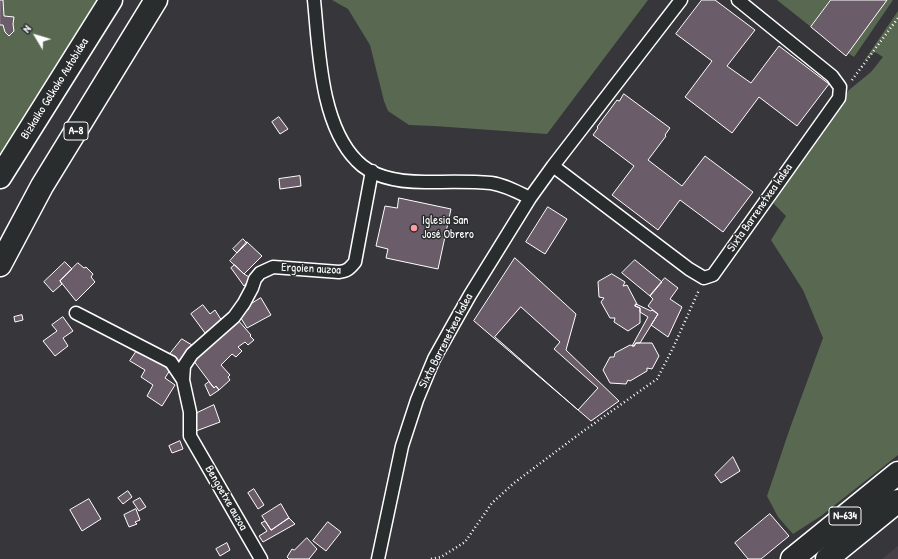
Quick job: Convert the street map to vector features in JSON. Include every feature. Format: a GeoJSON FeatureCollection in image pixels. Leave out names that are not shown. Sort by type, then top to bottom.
{"type":"FeatureCollection","features":[{"type":"Feature","properties":{"kind":"highway","name":"Bizkaiko Golkoko Autobidea"},"geometry":{"type":"LineString","coordinates":[[0,177],[111,0]]}},
{"type":"Feature","properties":{"kind":"highway","name":"A-8"},"geometry":{"type":"LineString","coordinates":[[0,265],[42,186],[156,0]]}},
{"type":"Feature","properties":{"kind":"highway","name":"N-634"},"geometry":{"type":"LineString","coordinates":[[792,559],[898,473]]}},
{"type":"Feature","properties":{"kind":"highway","name":"N-634"},"geometry":{"type":"LineString","coordinates":[[827,559],[898,501]]}},
{"type":"Feature","properties":{"kind":"street"},"geometry":{"type":"LineString","coordinates":[[314,0],[324,90],[332,119],[342,142],[357,162],[372,171],[412,182],[492,183],[510,188],[530,198]]}},
{"type":"Feature","properties":{"kind":"street","name":"Sixta Barrenetxea kalea"},"geometry":{"type":"LineString","coordinates":[[379,558],[402,446],[417,400],[434,359],[470,295],[530,198],[681,0]]}},
{"type":"Feature","properties":{"kind":"street"},"geometry":{"type":"LineString","coordinates":[[738,0],[832,76],[840,87],[838,98]]}},
{"type":"Feature","properties":{"kind":"street","name":"Sixta Barrenetxea kalea"},"geometry":{"type":"LineString","coordinates":[[704,278],[713,274],[838,98]]}},
{"type":"Feature","properties":{"kind":"street"},"geometry":{"type":"LineString","coordinates":[[553,166],[689,270],[704,278]]}},
{"type":"Feature","properties":{"kind":"street","name":"Ergoien auzoa"},"geometry":{"type":"LineString","coordinates":[[190,436],[190,412],[183,380],[184,366],[192,354],[234,317],[244,303],[255,279],[260,273],[273,267],[339,272],[346,272],[350,268],[355,262],[372,171]]}},
{"type":"Feature","properties":{"kind":"street","name":"Ergoien auzoa"},"geometry":{"type":"LineString","coordinates":[[76,313],[172,362],[183,380]]}},
{"type":"Feature","properties":{"kind":"street","name":"Bengoetxe auzoa"},"geometry":{"type":"LineString","coordinates":[[190,436],[261,559]]}},
{"type":"Feature","properties":{"kind":"path"},"geometry":{"type":"LineString","coordinates":[[838,98],[898,18]]}},
{"type":"Feature","properties":{"kind":"path"},"geometry":{"type":"LineString","coordinates":[[431,559],[441,557],[465,542],[492,503],[514,483],[582,432],[657,379],[674,348],[704,278]]}},
{"type":"Feature","properties":{"kind":"shaded area"},"geometry":{"type":"Polygon","coordinates":[[[898,546],[898,559],[882,559],[898,546]]]}},
{"type":"Feature","properties":{"kind":"green space"},"geometry":{"type":"Polygon","coordinates":[[[0,0],[107,0],[0,169],[0,0]]]}},
{"type":"Feature","properties":{"kind":"green space"},"geometry":{"type":"Polygon","coordinates":[[[332,0],[648,0],[547,134],[409,125],[388,111],[384,101],[370,45],[348,9],[332,0]]]}},
{"type":"Feature","properties":{"kind":"green space"},"geometry":{"type":"Polygon","coordinates":[[[777,0],[830,0],[811,27],[777,0]]]}},
{"type":"Feature","properties":{"kind":"green space"},"geometry":{"type":"Polygon","coordinates":[[[886,0],[893,0],[854,57],[848,53],[886,0]]]}},
{"type":"Feature","properties":{"kind":"green space"},"geometry":{"type":"Polygon","coordinates":[[[898,11],[898,455],[821,516],[793,534],[778,517],[767,496],[823,338],[803,290],[771,240],[786,216],[774,204],[775,195],[849,90],[871,72],[883,57],[875,52],[864,61],[898,11]]]}},
{"type":"Feature","properties":{"kind":"building"},"geometry":{"type":"Polygon","coordinates":[[[0,0],[3,0],[4,16],[14,17],[14,31],[9,36],[5,32],[3,25],[0,25],[0,0]]]}},
{"type":"Feature","properties":{"kind":"building"},"geometry":{"type":"Polygon","coordinates":[[[702,0],[715,0],[755,30],[727,66],[751,83],[779,46],[829,84],[797,126],[759,97],[732,133],[685,97],[712,61],[676,34],[702,0]]]}},
{"type":"Feature","properties":{"kind":"building"},"geometry":{"type":"Polygon","coordinates":[[[831,0],[887,0],[846,56],[811,27],[831,0]]]}},
{"type":"Feature","properties":{"kind":"building"},"geometry":{"type":"Polygon","coordinates":[[[624,94],[670,128],[665,135],[666,136],[648,160],[682,186],[705,156],[753,192],[723,232],[680,200],[658,230],[612,195],[634,166],[593,135],[598,128],[597,127],[617,100],[619,101],[624,94]]]}},
{"type":"Feature","properties":{"kind":"building"},"geometry":{"type":"Polygon","coordinates":[[[279,117],[288,129],[280,134],[272,122],[279,117]]]}},
{"type":"Feature","properties":{"kind":"building"},"geometry":{"type":"Polygon","coordinates":[[[300,176],[301,186],[280,189],[279,179],[300,176]]]}},
{"type":"Feature","properties":{"kind":"building","name":"Iglesia San José Obrero"},"geometry":{"type":"Polygon","coordinates":[[[399,198],[451,209],[438,269],[386,258],[388,249],[376,246],[385,206],[397,208],[399,198]]]}},
{"type":"Feature","properties":{"kind":"building"},"geometry":{"type":"Polygon","coordinates":[[[548,207],[567,219],[545,254],[526,242],[548,207]]]}},
{"type":"Feature","properties":{"kind":"building"},"geometry":{"type":"Polygon","coordinates":[[[243,239],[247,243],[237,253],[233,249],[243,239]]]}},
{"type":"Feature","properties":{"kind":"building"},"geometry":{"type":"Polygon","coordinates":[[[247,242],[262,256],[244,274],[230,261],[247,242]]]}},
{"type":"Feature","properties":{"kind":"building"},"geometry":{"type":"Polygon","coordinates":[[[515,258],[576,314],[566,350],[619,401],[591,421],[474,321],[515,258]]]}},
{"type":"Feature","properties":{"kind":"building"},"geometry":{"type":"Polygon","coordinates":[[[635,260],[662,282],[650,296],[622,273],[635,260]]]}},
{"type":"Feature","properties":{"kind":"building"},"geometry":{"type":"Polygon","coordinates":[[[65,262],[72,269],[60,281],[62,284],[53,292],[44,282],[65,262]]]}},
{"type":"Feature","properties":{"kind":"building"},"geometry":{"type":"Polygon","coordinates":[[[78,263],[84,268],[86,267],[93,274],[91,277],[95,282],[76,301],[60,281],[78,263]]]}},
{"type":"Feature","properties":{"kind":"building"},"geometry":{"type":"Polygon","coordinates":[[[235,265],[244,274],[251,278],[244,286],[231,268],[235,265]]]}},
{"type":"Feature","properties":{"kind":"building"},"geometry":{"type":"Polygon","coordinates":[[[612,274],[625,282],[623,286],[627,285],[637,304],[635,306],[640,308],[640,323],[628,331],[614,322],[615,318],[610,318],[601,302],[604,298],[599,297],[598,282],[612,274]]]}},
{"type":"Feature","properties":{"kind":"building"},"geometry":{"type":"Polygon","coordinates":[[[665,278],[678,288],[670,299],[682,307],[668,337],[651,325],[658,314],[648,306],[653,299],[650,296],[665,278]]]}},
{"type":"Feature","properties":{"kind":"building"},"geometry":{"type":"Polygon","coordinates":[[[261,298],[271,315],[247,328],[239,315],[249,309],[248,306],[261,298]]]}},
{"type":"Feature","properties":{"kind":"building"},"geometry":{"type":"Polygon","coordinates":[[[636,304],[658,314],[640,343],[636,343],[632,346],[648,317],[640,312],[640,308],[635,306],[636,304]]]}},
{"type":"Feature","properties":{"kind":"building"},"geometry":{"type":"Polygon","coordinates":[[[203,305],[210,314],[215,310],[222,321],[205,333],[191,314],[203,305]]]}},
{"type":"Feature","properties":{"kind":"building"},"geometry":{"type":"Polygon","coordinates":[[[521,307],[560,342],[554,349],[598,388],[578,410],[495,337],[521,307]]]}},
{"type":"Feature","properties":{"kind":"building"},"geometry":{"type":"Polygon","coordinates":[[[22,315],[23,320],[15,322],[14,317],[22,315]]]}},
{"type":"Feature","properties":{"kind":"building"},"geometry":{"type":"Polygon","coordinates":[[[63,317],[73,331],[63,338],[68,346],[55,356],[43,341],[57,331],[52,325],[63,317]]]}},
{"type":"Feature","properties":{"kind":"building"},"geometry":{"type":"Polygon","coordinates":[[[238,320],[254,340],[248,345],[245,342],[238,347],[242,351],[236,357],[232,354],[221,365],[230,375],[228,377],[230,380],[219,390],[216,386],[214,388],[193,360],[238,320]]]}},
{"type":"Feature","properties":{"kind":"building"},"geometry":{"type":"Polygon","coordinates":[[[182,339],[192,345],[187,351],[189,353],[182,362],[179,360],[178,361],[170,354],[182,339]]]}},
{"type":"Feature","properties":{"kind":"building"},"geometry":{"type":"Polygon","coordinates":[[[636,343],[652,343],[659,356],[652,369],[647,368],[647,371],[630,381],[628,380],[626,384],[610,383],[603,370],[610,357],[614,357],[615,353],[630,345],[634,346],[636,343]]]}},
{"type":"Feature","properties":{"kind":"building"},"geometry":{"type":"Polygon","coordinates":[[[138,349],[170,370],[165,378],[175,385],[162,406],[147,396],[153,385],[141,377],[145,370],[130,361],[138,349]]]}},
{"type":"Feature","properties":{"kind":"building"},"geometry":{"type":"Polygon","coordinates":[[[209,382],[214,388],[216,386],[219,390],[210,396],[205,385],[209,382]]]}},
{"type":"Feature","properties":{"kind":"building"},"geometry":{"type":"Polygon","coordinates":[[[214,405],[220,422],[196,431],[193,415],[214,405]]]}},
{"type":"Feature","properties":{"kind":"building"},"geometry":{"type":"Polygon","coordinates":[[[180,441],[183,449],[172,453],[169,446],[180,441]]]}},
{"type":"Feature","properties":{"kind":"building"},"geometry":{"type":"Polygon","coordinates":[[[733,457],[740,471],[721,483],[715,475],[733,457]]]}},
{"type":"Feature","properties":{"kind":"building"},"geometry":{"type":"Polygon","coordinates":[[[254,489],[264,505],[258,509],[248,493],[254,489]]]}},
{"type":"Feature","properties":{"kind":"building"},"geometry":{"type":"Polygon","coordinates":[[[128,491],[132,497],[123,504],[118,498],[128,491]]]}},
{"type":"Feature","properties":{"kind":"building"},"geometry":{"type":"Polygon","coordinates":[[[140,498],[146,507],[139,511],[133,502],[140,498]]]}},
{"type":"Feature","properties":{"kind":"building"},"geometry":{"type":"Polygon","coordinates":[[[89,499],[101,519],[82,531],[70,510],[89,499]]]}},
{"type":"Feature","properties":{"kind":"building"},"geometry":{"type":"Polygon","coordinates":[[[281,504],[289,518],[271,530],[262,516],[281,504]]]}},
{"type":"Feature","properties":{"kind":"building"},"geometry":{"type":"Polygon","coordinates":[[[136,509],[140,520],[135,522],[137,524],[129,527],[124,515],[136,509]]]}},
{"type":"Feature","properties":{"kind":"building"},"geometry":{"type":"Polygon","coordinates":[[[770,514],[789,536],[761,559],[748,559],[735,543],[770,514]]]}},
{"type":"Feature","properties":{"kind":"building"},"geometry":{"type":"Polygon","coordinates":[[[289,518],[295,524],[263,542],[259,536],[267,531],[261,523],[265,521],[271,530],[289,518]]]}},
{"type":"Feature","properties":{"kind":"building"},"geometry":{"type":"Polygon","coordinates":[[[328,522],[341,532],[326,551],[313,541],[328,522]]]}},
{"type":"Feature","properties":{"kind":"building"},"geometry":{"type":"Polygon","coordinates":[[[307,538],[317,549],[309,559],[289,559],[287,557],[292,549],[294,550],[307,538]]]}},
{"type":"Feature","properties":{"kind":"building"},"geometry":{"type":"Polygon","coordinates":[[[227,543],[230,550],[220,556],[216,549],[227,543]]]}},
{"type":"Feature","properties":{"kind":"place","name":"Iglesia San José Obrero"},"geometry":{"type":"Point","coordinates":[414,228]}}]}
